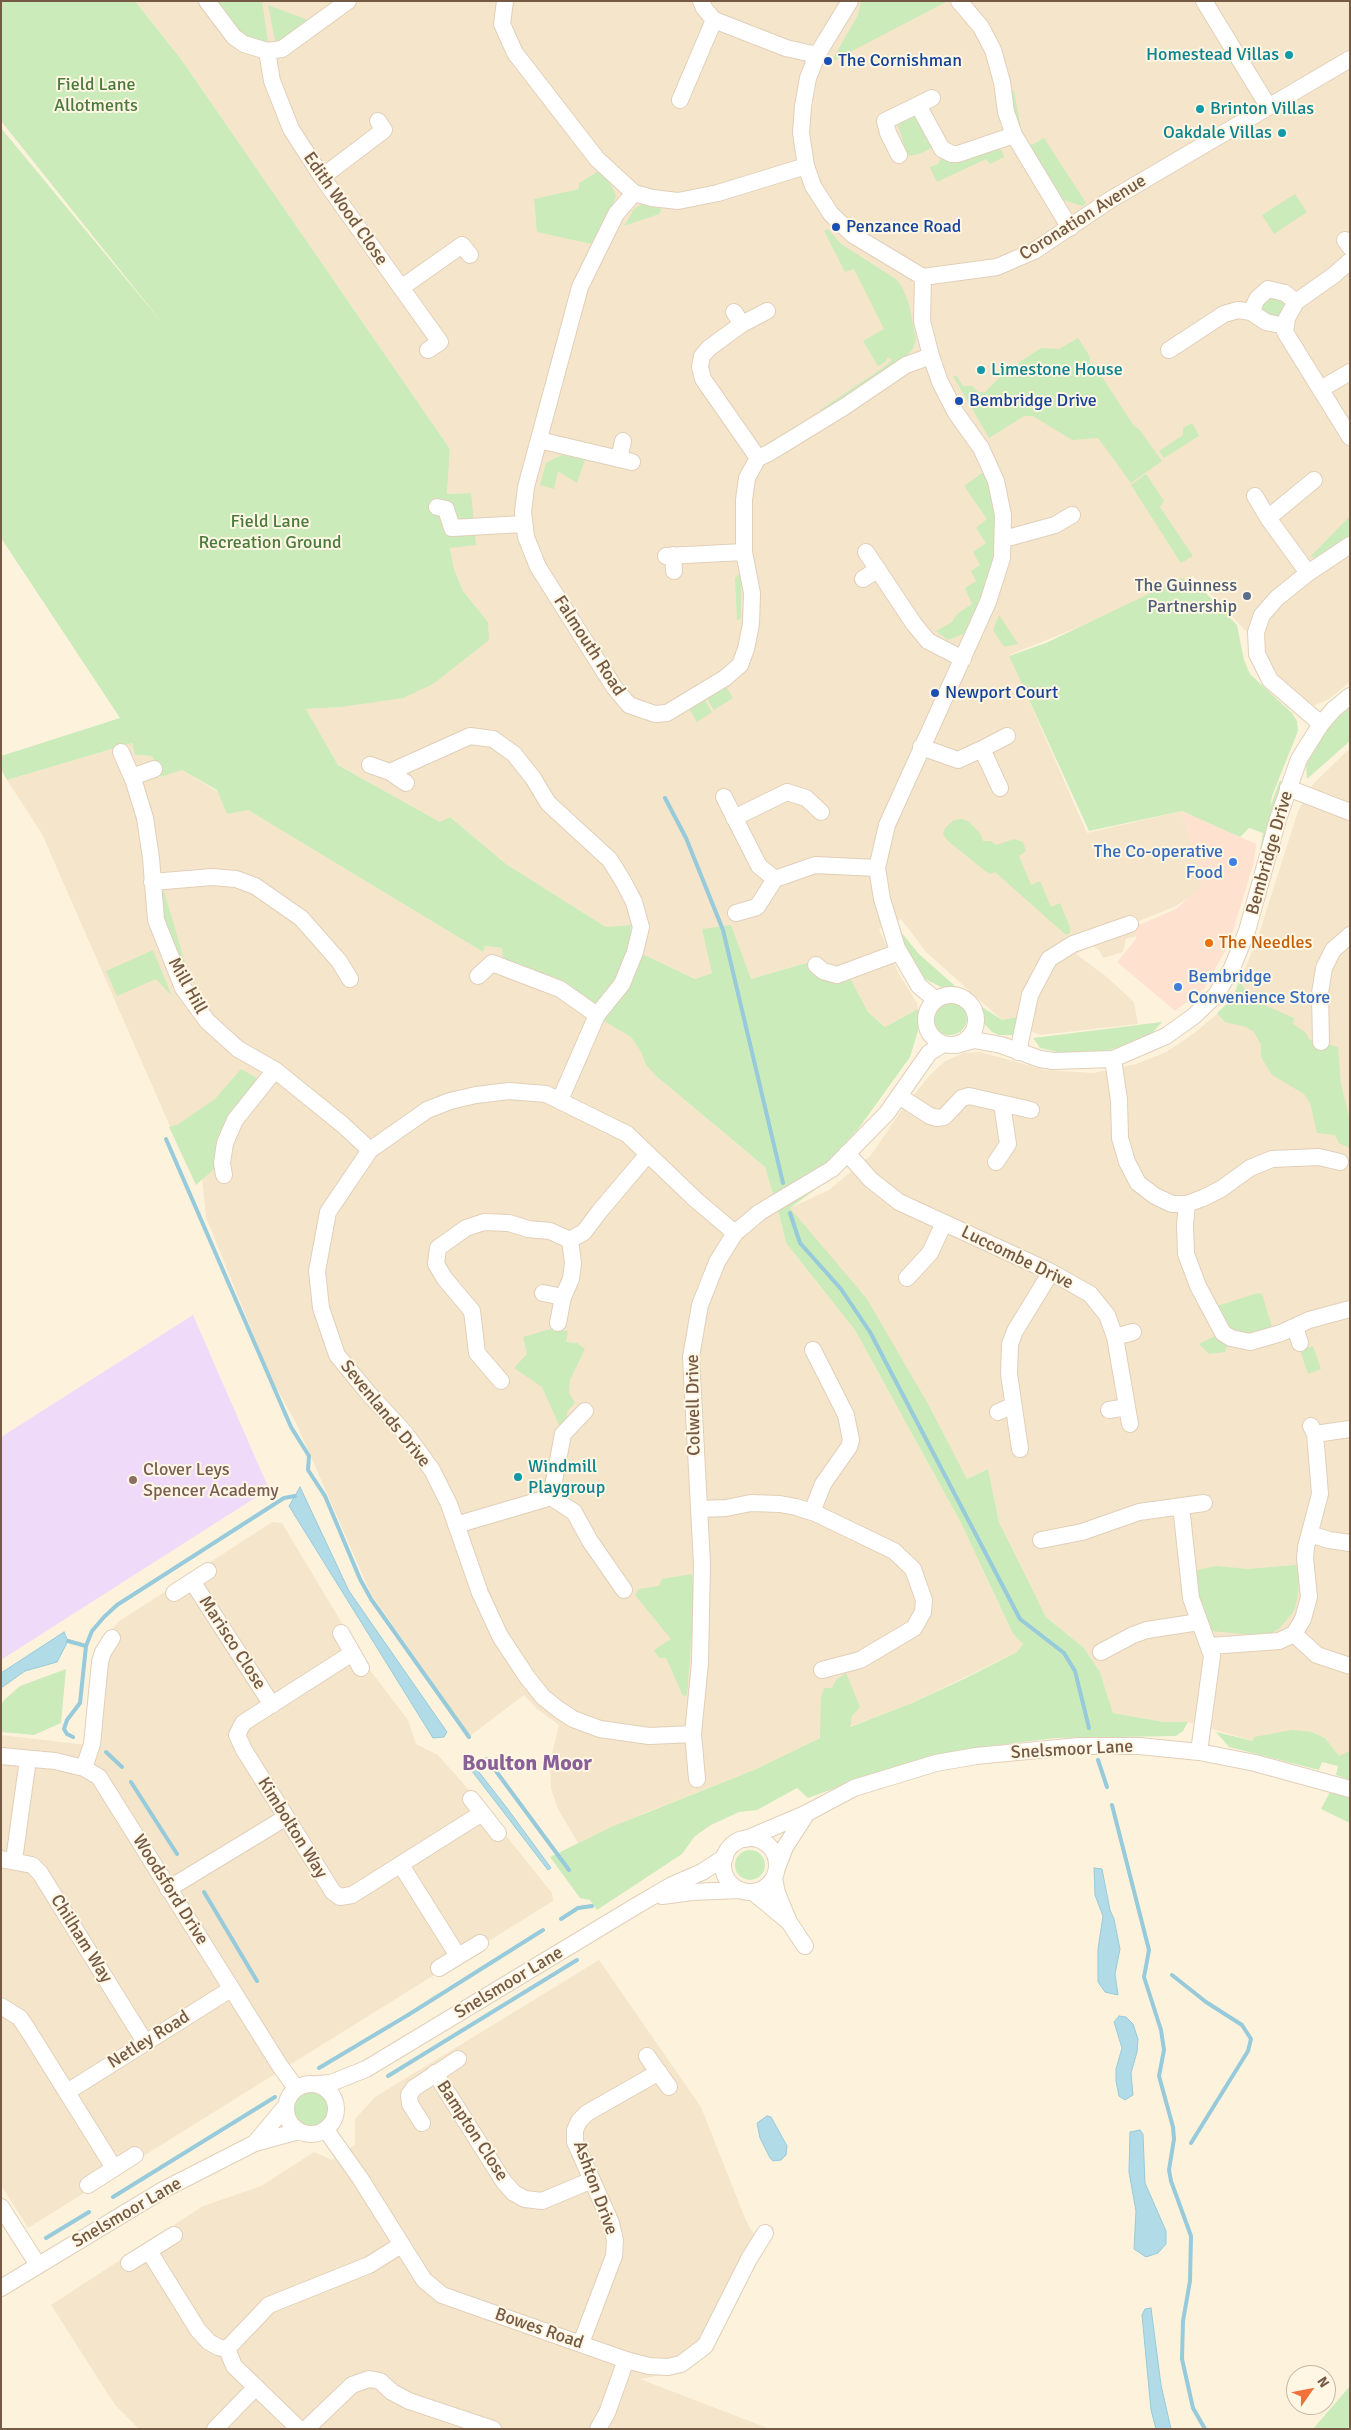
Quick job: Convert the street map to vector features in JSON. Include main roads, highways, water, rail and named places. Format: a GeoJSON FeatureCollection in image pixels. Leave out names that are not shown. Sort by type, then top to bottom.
{"type":"FeatureCollection","features":[{"type":"Feature","properties":{"kind":"water"},"geometry":{"type":"Polygon","coordinates":[[[300,1487],[349,1591],[447,1732],[444,1737],[433,1738],[289,1506],[300,1487]]]}},
{"type":"Feature","properties":{"kind":"water"},"geometry":{"type":"Polygon","coordinates":[[[64,1632],[68,1641],[57,1662],[25,1671],[1,1688],[1,1673],[64,1632]]]}},
{"type":"Feature","properties":{"kind":"water"},"geometry":{"type":"Polygon","coordinates":[[[472,1763],[551,1868],[548,1870],[468,1766],[472,1763]]]}},
{"type":"Feature","properties":{"kind":"water"},"geometry":{"type":"Polygon","coordinates":[[[1094,1868],[1102,1869],[1120,1949],[1115,1974],[1118,1995],[1105,1992],[1098,1982],[1098,1949],[1103,1916],[1095,1895],[1094,1868]]]}},
{"type":"Feature","properties":{"kind":"water"},"geometry":{"type":"Polygon","coordinates":[[[1119,2016],[1126,2017],[1133,2024],[1138,2039],[1137,2052],[1131,2073],[1133,2095],[1125,2100],[1119,2096],[1116,2081],[1116,2069],[1122,2048],[1114,2022],[1119,2016]]]}},
{"type":"Feature","properties":{"kind":"water"},"geometry":{"type":"Polygon","coordinates":[[[767,2116],[771,2117],[787,2146],[786,2155],[781,2160],[773,2161],[770,2158],[760,2138],[757,2123],[767,2116]]]}},
{"type":"Feature","properties":{"kind":"water"},"geometry":{"type":"Polygon","coordinates":[[[1140,2130],[1143,2134],[1145,2183],[1166,2231],[1166,2244],[1158,2253],[1146,2257],[1134,2249],[1136,2211],[1129,2172],[1130,2132],[1140,2130]]]}},
{"type":"Feature","properties":{"kind":"water"},"geometry":{"type":"Polygon","coordinates":[[[1151,2308],[1161,2385],[1171,2429],[1156,2429],[1151,2410],[1142,2315],[1145,2309],[1151,2308]]]}},
{"type":"Feature","properties":{"kind":"waterway"},"geometry":{"type":"LineString","coordinates":[[665,798],[686,838],[723,930],[783,1183]]}},
{"type":"Feature","properties":{"kind":"waterway"},"geometry":{"type":"LineString","coordinates":[[166,1139],[291,1427],[309,1456],[308,1470],[325,1496],[360,1579],[371,1599],[469,1737]]}},
{"type":"Feature","properties":{"kind":"waterway"},"geometry":{"type":"LineString","coordinates":[[790,1213],[800,1243],[841,1289],[870,1332],[1020,1619],[1064,1653],[1075,1671],[1089,1728]]}},
{"type":"Feature","properties":{"kind":"waterway"},"geometry":{"type":"LineString","coordinates":[[73,1737],[67,1734],[64,1729],[67,1720],[80,1703],[86,1646],[92,1631],[104,1617],[117,1605],[284,1498],[295,1496]]}},
{"type":"Feature","properties":{"kind":"waterway"},"geometry":{"type":"LineString","coordinates":[[68,1641],[86,1646]]}},
{"type":"Feature","properties":{"kind":"waterway"},"geometry":{"type":"LineString","coordinates":[[106,1752],[122,1767]]}},
{"type":"Feature","properties":{"kind":"waterway"},"geometry":{"type":"LineString","coordinates":[[487,1759],[569,1870]]}},
{"type":"Feature","properties":{"kind":"waterway"},"geometry":{"type":"LineString","coordinates":[[1098,1760],[1107,1787]]}},
{"type":"Feature","properties":{"kind":"waterway"},"geometry":{"type":"LineString","coordinates":[[131,1782],[177,1854]]}},
{"type":"Feature","properties":{"kind":"waterway"},"geometry":{"type":"LineString","coordinates":[[1112,1805],[1149,1950],[1144,1977],[1161,2030],[1164,2050],[1159,2076],[1173,2127],[1174,2139],[1169,2170],[1171,2181],[1191,2236],[1190,2281],[1183,2321],[1182,2359],[1193,2408],[1205,2429]]}},
{"type":"Feature","properties":{"kind":"waterway"},"geometry":{"type":"LineString","coordinates":[[204,1892],[257,1981]]}},
{"type":"Feature","properties":{"kind":"waterway"},"geometry":{"type":"LineString","coordinates":[[561,1919],[578,1908],[592,1906]]}},
{"type":"Feature","properties":{"kind":"waterway"},"geometry":{"type":"LineString","coordinates":[[319,2068],[408,2015],[543,1930]]}},
{"type":"Feature","properties":{"kind":"waterway"},"geometry":{"type":"LineString","coordinates":[[388,2076],[577,1960]]}},
{"type":"Feature","properties":{"kind":"waterway"},"geometry":{"type":"LineString","coordinates":[[1172,1975],[1206,2002],[1242,2025],[1251,2039],[1248,2051],[1191,2143]]}},
{"type":"Feature","properties":{"kind":"waterway"},"geometry":{"type":"LineString","coordinates":[[113,2197],[275,2097]]}},
{"type":"Feature","properties":{"kind":"waterway"},"geometry":{"type":"LineString","coordinates":[[46,2238],[89,2212]]}},
{"type":"Feature","properties":{"kind":"place","name":"Homestead Villas"},"geometry":{"type":"Point","coordinates":[1289,55]}},
{"type":"Feature","properties":{"kind":"place","name":"The Cornishman"},"geometry":{"type":"Point","coordinates":[828,61]}},
{"type":"Feature","properties":{"kind":"place","name":"Brinton Villas"},"geometry":{"type":"Point","coordinates":[1200,109]}},
{"type":"Feature","properties":{"kind":"place","name":"Oakdale Villas"},"geometry":{"type":"Point","coordinates":[1282,133]}},
{"type":"Feature","properties":{"kind":"place","name":"Penzance Road"},"geometry":{"type":"Point","coordinates":[836,227]}},
{"type":"Feature","properties":{"kind":"place","name":"Limestone House"},"geometry":{"type":"Point","coordinates":[981,370]}},
{"type":"Feature","properties":{"kind":"place","name":"Bembridge Drive"},"geometry":{"type":"Point","coordinates":[959,401]}},
{"type":"Feature","properties":{"kind":"place","name":"The Guinness Partnership"},"geometry":{"type":"Point","coordinates":[1247,596]}},
{"type":"Feature","properties":{"kind":"place","name":"Newport Court"},"geometry":{"type":"Point","coordinates":[935,693]}},
{"type":"Feature","properties":{"kind":"place","name":"The Co-operative Food"},"geometry":{"type":"Point","coordinates":[1233,862]}},
{"type":"Feature","properties":{"kind":"place","name":"The Needles"},"geometry":{"type":"Point","coordinates":[1209,943]}},
{"type":"Feature","properties":{"kind":"place","name":"Bembridge Convenience Store"},"geometry":{"type":"Point","coordinates":[1178,987]}},
{"type":"Feature","properties":{"kind":"place","name":"Windmill Playgroup"},"geometry":{"type":"Point","coordinates":[518,1477]}},
{"type":"Feature","properties":{"kind":"place","name":"Clover Leys Spencer Academy"},"geometry":{"type":"Point","coordinates":[133,1480]}},
{"type":"Feature","properties":{"kind":"district","name":"Boulton Moor"},"geometry":{"type":"Point","coordinates":[527,1764]}},
{"type":"Feature","properties":{"kind":"park label","name":"Field Lane Allotments"},"geometry":{"type":"Point","coordinates":[96,95]}},
{"type":"Feature","properties":{"kind":"park label","name":"Field Lane Recreation Ground"},"geometry":{"type":"Point","coordinates":[270,532]}}]}
